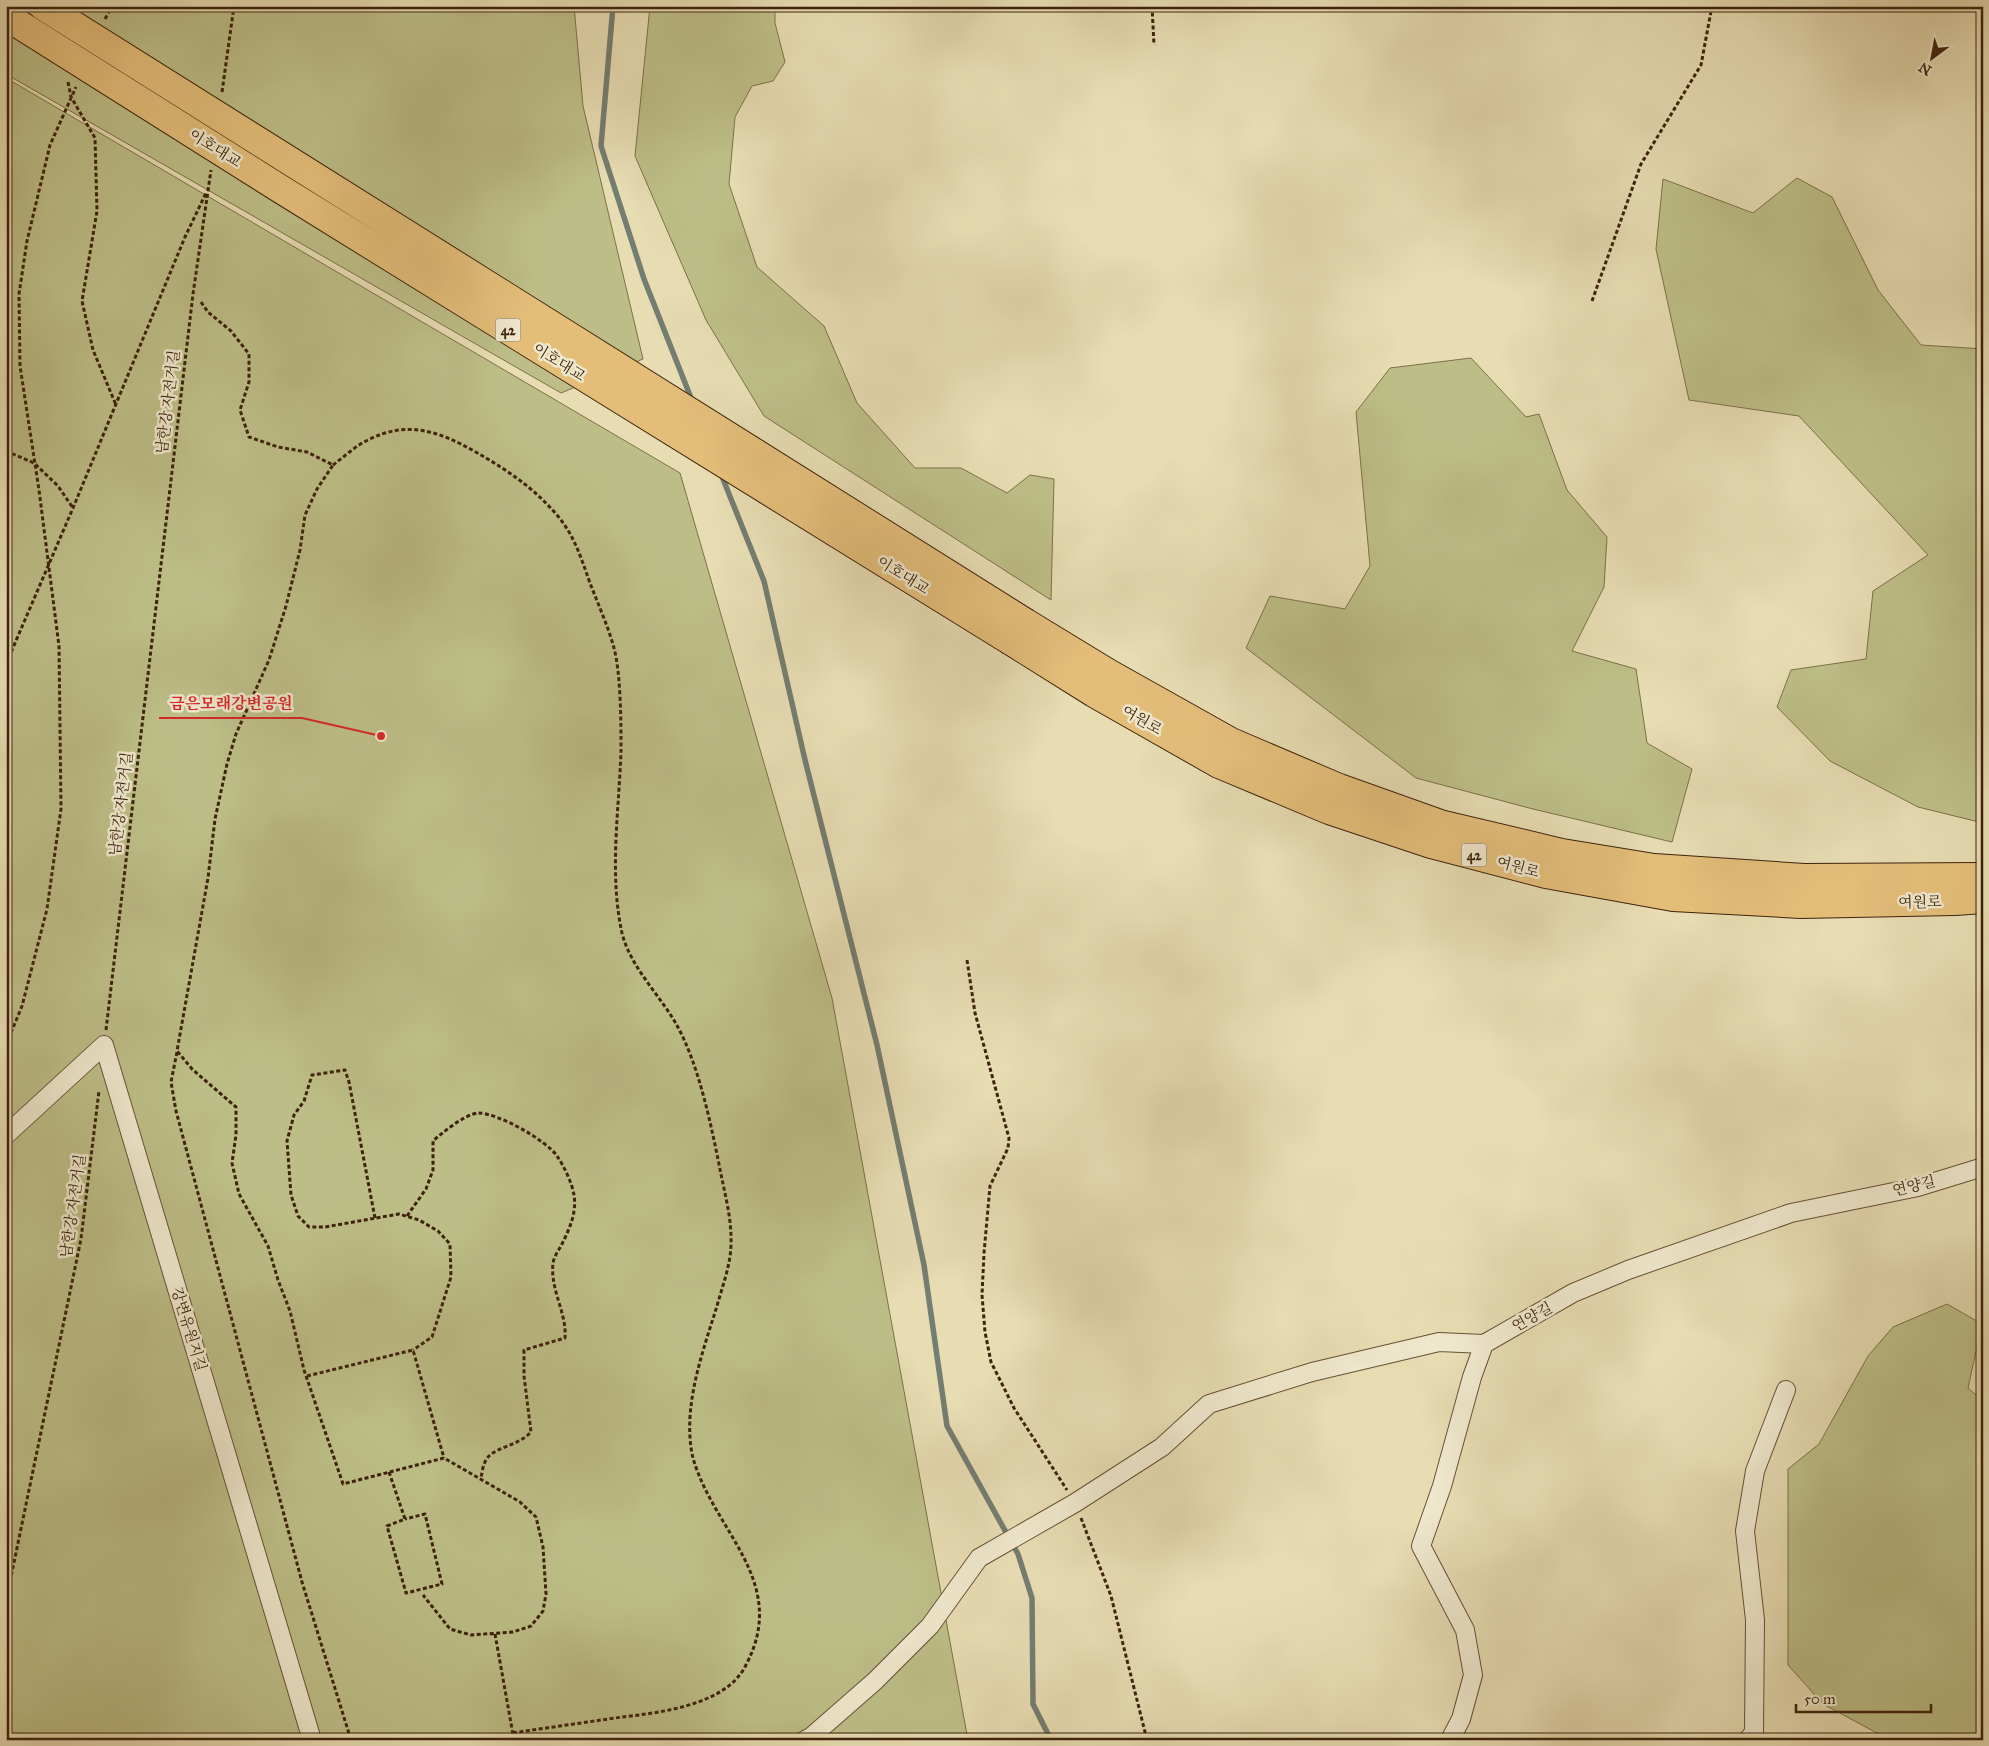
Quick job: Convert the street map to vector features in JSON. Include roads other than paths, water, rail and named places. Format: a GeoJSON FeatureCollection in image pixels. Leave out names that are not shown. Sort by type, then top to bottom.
{"type":"FeatureCollection","features":[{"type":"Feature","properties":{"kind":"highway","name":"이호대교"},"geometry":{"type":"LineString","coordinates":[[43,6],[1019,632]]}},
{"type":"Feature","properties":{"kind":"highway","name":"이호대교"},"geometry":{"type":"LineString","coordinates":[[6,16],[296,199],[1019,632]]}},
{"type":"Feature","properties":{"kind":"highway","name":"여원로"},"geometry":{"type":"LineString","coordinates":[[1019,632],[1108,673],[1231,742],[1339,788],[1440,824],[1562,853],[1654,868],[1804,878],[1983,877]]}},
{"type":"Feature","properties":{"kind":"highway","name":"여원로"},"geometry":{"type":"LineString","coordinates":[[1019,632],[1094,693],[1219,764],[1329,810],[1431,844],[1546,874],[1673,897],[1801,904],[1983,899]]}},
{"type":"Feature","properties":{"kind":"street","name":"강변유원지길"},"geometry":{"type":"LineString","coordinates":[[6,1134],[104,1045],[312,1740]]}},
{"type":"Feature","properties":{"kind":"street","name":"연양길"},"geometry":{"type":"LineString","coordinates":[[1484,1344],[1574,1293],[1628,1270],[1791,1213],[1918,1187],[1983,1167]]}},
{"type":"Feature","properties":{"kind":"street"},"geometry":{"type":"LineString","coordinates":[[805,1740],[811,1737],[875,1681],[930,1626],[979,1558],[1068,1507],[1162,1447],[1209,1404],[1312,1372],[1439,1342],[1484,1344],[1472,1377],[1442,1486],[1421,1546],[1465,1630],[1473,1675],[1461,1719],[1450,1740]]}},
{"type":"Feature","properties":{"kind":"street"},"geometry":{"type":"LineString","coordinates":[[1754,1737],[1755,1620],[1745,1531],[1756,1471],[1786,1390]]}},
{"type":"Feature","properties":{"kind":"waterway"},"geometry":{"type":"LineString","coordinates":[[613,6],[601,146],[644,279],[693,403]]}},
{"type":"Feature","properties":{"kind":"waterway"},"geometry":{"type":"LineString","coordinates":[[721,474],[764,581],[805,760],[877,1045],[924,1265],[947,1426],[1018,1554],[1032,1598],[1033,1704],[1051,1740]]}},
{"type":"Feature","properties":{"kind":"place","name":"금은모래강변공원"},"geometry":{"type":"Point","coordinates":[381,736]}}]}
